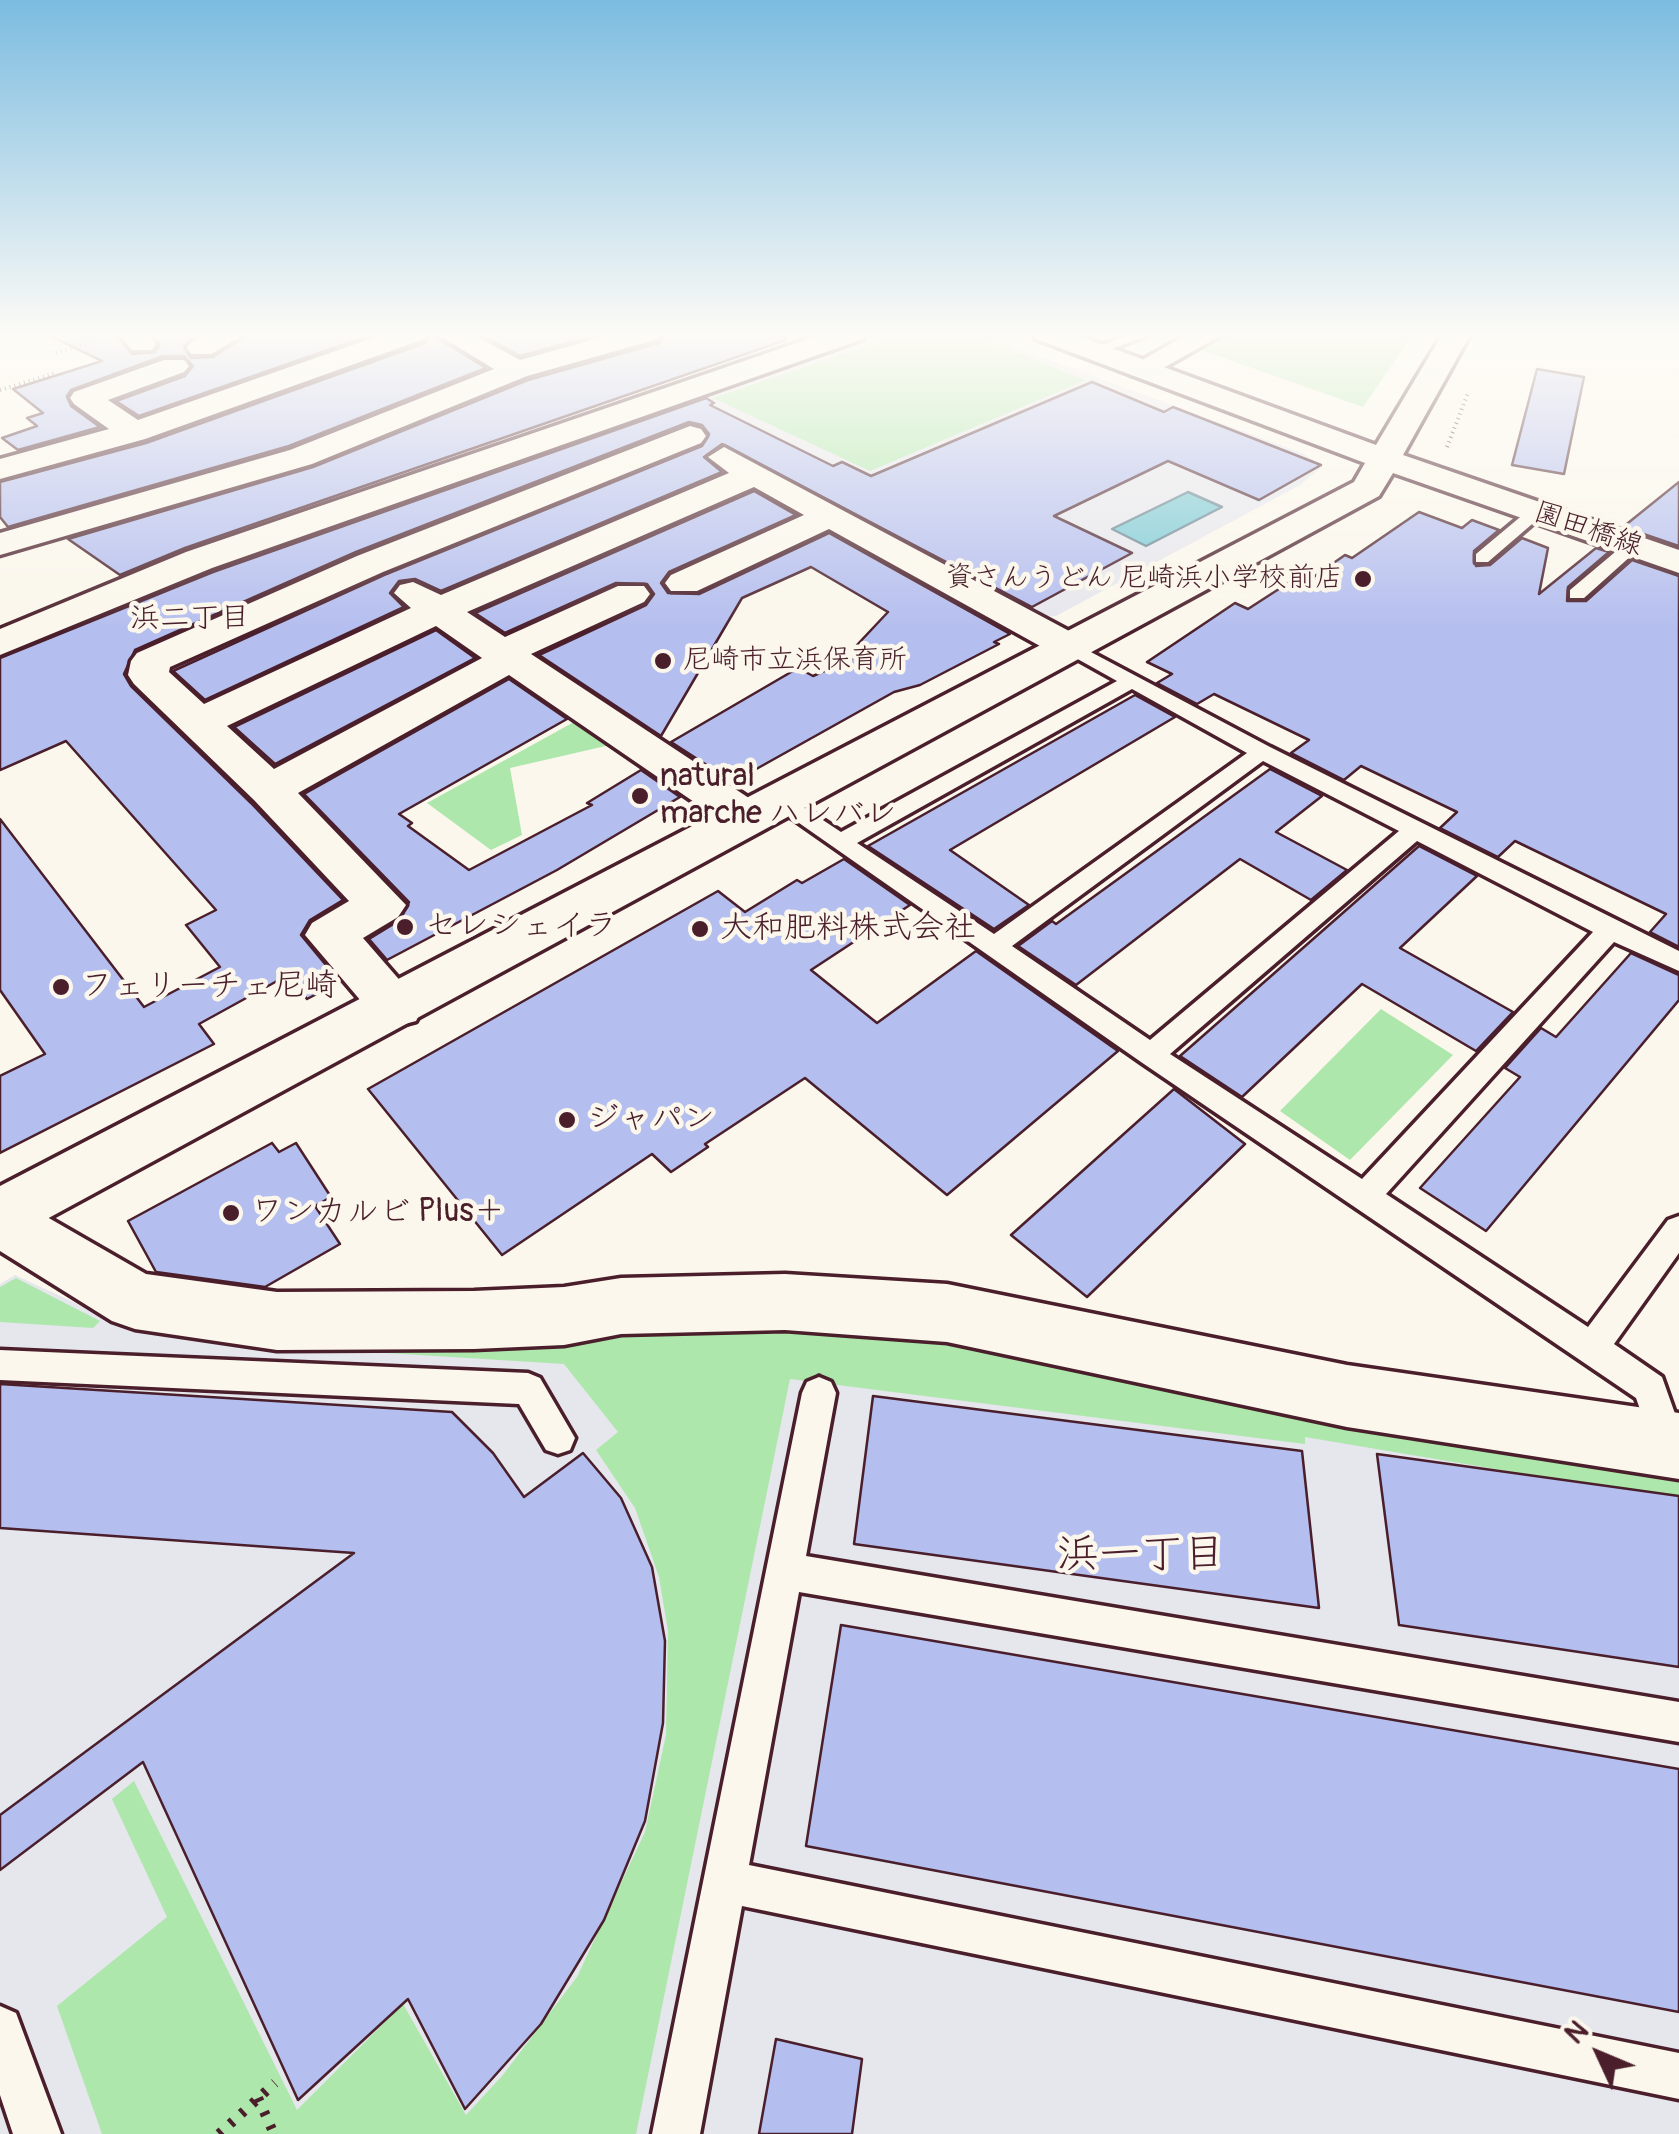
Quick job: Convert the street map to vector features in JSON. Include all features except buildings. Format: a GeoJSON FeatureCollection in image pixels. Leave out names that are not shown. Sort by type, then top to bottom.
{"type":"FeatureCollection","features":[{"type":"Feature","properties":{"kind":"street"},"geometry":{"type":"LineString","coordinates":[[0,469],[132,433]]}},
{"type":"Feature","properties":{"kind":"street"},"geometry":{"type":"LineString","coordinates":[[0,544],[300,457],[360,433]]}},
{"type":"Feature","properties":{"kind":"street"},"geometry":{"type":"LineString","coordinates":[[0,643],[199,560],[560,433]]}},
{"type":"Feature","properties":{"kind":"street"},"geometry":{"type":"LineString","coordinates":[[684,433],[754,475],[1072,648]]}},
{"type":"Feature","properties":{"kind":"street","name":"園田橋線"},"geometry":{"type":"LineString","coordinates":[[1313,433],[1679,562]]}},
{"type":"Feature","properties":{"kind":"street"},"geometry":{"type":"LineString","coordinates":[[1399,433],[1367,489],[0,1217],[135,1302],[260,1318],[474,1320],[564,1316],[620,1306],[785,1302],[947,1313],[1347,1396],[1674,1445]]}},
{"type":"Feature","properties":{"kind":"street"},"geometry":{"type":"LineString","coordinates":[[398,1007],[330,935],[381,905],[270,790],[148,675],[151,661],[370,564],[690,436]]}},
{"type":"Feature","properties":{"kind":"street"},"geometry":{"type":"LineString","coordinates":[[198,722],[438,610],[754,475]]}},
{"type":"Feature","properties":{"kind":"street"},"geometry":{"type":"LineString","coordinates":[[684,583],[829,516]]}},
{"type":"Feature","properties":{"kind":"street"},"geometry":{"type":"LineString","coordinates":[[314,519],[370,564],[503,657],[764,810]]}},
{"type":"Feature","properties":{"kind":"street"},"geometry":{"type":"LineString","coordinates":[[270,790],[503,657],[630,594]]}},
{"type":"Feature","properties":{"kind":"lane"},"geometry":{"type":"LineString","coordinates":[[1482,558],[1537,512]]}},
{"type":"Feature","properties":{"kind":"lane"},"geometry":{"type":"LineString","coordinates":[[1577,594],[1633,546]]}},
{"type":"Feature","properties":{"kind":"lane"},"geometry":{"type":"LineString","coordinates":[[1072,648],[1128,683],[1679,962]]}},
{"type":"Feature","properties":{"kind":"lane"},"geometry":{"type":"LineString","coordinates":[[839,843],[1128,683]]}},
{"type":"Feature","properties":{"kind":"lane"},"geometry":{"type":"LineString","coordinates":[[994,946],[1262,752]]}},
{"type":"Feature","properties":{"kind":"lane"},"geometry":{"type":"LineString","coordinates":[[764,810],[839,843],[1650,1388],[1674,1445]]}},
{"type":"Feature","properties":{"kind":"lane"},"geometry":{"type":"LineString","coordinates":[[1151,1056],[1415,830]]}},
{"type":"Feature","properties":{"kind":"lane"},"geometry":{"type":"LineString","coordinates":[[1366,1196],[1610,930]]}},
{"type":"Feature","properties":{"kind":"lane"},"geometry":{"type":"LineString","coordinates":[[1592,1348],[1679,1230]]}},
{"type":"Feature","properties":{"kind":"lane"},"geometry":{"type":"LineString","coordinates":[[0,1364],[528,1390],[558,1438]]}},
{"type":"Feature","properties":{"kind":"lane"},"geometry":{"type":"LineString","coordinates":[[676,2134],[819,1393]]}},
{"type":"Feature","properties":{"kind":"lane"},"geometry":{"type":"LineString","coordinates":[[785,1571],[1679,1722]]}},
{"type":"Feature","properties":{"kind":"lane"},"geometry":{"type":"LineString","coordinates":[[725,1881],[1679,2076]]}},
{"type":"Feature","properties":{"kind":"lane"},"geometry":{"type":"LineString","coordinates":[[0,2030],[37,2134]]}},
{"type":"Feature","properties":{"kind":"path"},"geometry":{"type":"LineString","coordinates":[[1453,433],[1446,450],[1454,455]]}},
{"type":"Feature","properties":{"kind":"path"},"geometry":{"type":"LineString","coordinates":[[219,2134],[275,2083]]}},
{"type":"Feature","properties":{"kind":"path"},"geometry":{"type":"LineString","coordinates":[[258,2098],[274,2134]]}},
{"type":"Feature","properties":{"kind":"shaded area"},"geometry":{"type":"Polygon","coordinates":[[[699,433],[1247,433],[1302,453],[1323,466],[1300,485],[1056,616],[1041,617],[699,433]]]}},
{"type":"Feature","properties":{"kind":"shaded area"},"geometry":{"type":"Polygon","coordinates":[[[15,1275],[112,1320],[568,1339],[1679,1471],[1679,2134],[0,2134],[0,1284],[15,1275]]]}},
{"type":"Feature","properties":{"kind":"green space"},"geometry":{"type":"Polygon","coordinates":[[[787,433],[961,433],[870,471],[787,433]]]}},
{"type":"Feature","properties":{"kind":"green space"},"geometry":{"type":"Polygon","coordinates":[[[574,722],[610,745],[510,768],[522,835],[491,850],[427,803],[574,722]]]}},
{"type":"Feature","properties":{"kind":"green space"},"geometry":{"type":"Polygon","coordinates":[[[1381,1009],[1453,1055],[1350,1160],[1280,1111],[1381,1009]]]}},
{"type":"Feature","properties":{"kind":"green space"},"geometry":{"type":"Polygon","coordinates":[[[16,1278],[100,1321],[93,1328],[0,1322],[0,1287],[16,1278]]]}},
{"type":"Feature","properties":{"kind":"green space"},"geometry":{"type":"Polygon","coordinates":[[[642,1320],[945,1328],[1679,1471],[1679,1500],[1305,1437],[1305,1444],[790,1379],[636,2134],[102,2134],[57,2006],[167,1917],[112,1799],[134,1781],[297,2110],[403,2004],[466,2115],[503,2075],[577,1977],[645,1832],[666,1735],[668,1631],[659,1577],[635,1508],[596,1450],[618,1432],[564,1364],[273,1346],[642,1320]]]}},
{"type":"Feature","properties":{"kind":"water"},"geometry":{"type":"Polygon","coordinates":[[[1188,492],[1222,507],[1146,546],[1112,529],[1188,492]]]}},
{"type":"Feature","properties":{"kind":"place","name":"資さんうどん 尼崎浜小学校前店"},"geometry":{"type":"Point","coordinates":[1363,579]}},
{"type":"Feature","properties":{"kind":"place","name":"尼崎市立浜保育所"},"geometry":{"type":"Point","coordinates":[663,661]}},
{"type":"Feature","properties":{"kind":"place","name":"natural marche ハレバレ"},"geometry":{"type":"Point","coordinates":[640,796]}},
{"type":"Feature","properties":{"kind":"place","name":"セレシェイラ"},"geometry":{"type":"Point","coordinates":[405,927]}},
{"type":"Feature","properties":{"kind":"place","name":"大和肥料株式会社"},"geometry":{"type":"Point","coordinates":[700,929]}},
{"type":"Feature","properties":{"kind":"place","name":"フェリーチェ尼崎"},"geometry":{"type":"Point","coordinates":[61,987]}},
{"type":"Feature","properties":{"kind":"place","name":"ジャパン"},"geometry":{"type":"Point","coordinates":[567,1120]}},
{"type":"Feature","properties":{"kind":"place","name":"ワンカルビ Plus＋"},"geometry":{"type":"Point","coordinates":[231,1213]}},
{"type":"Feature","properties":{"kind":"district","name":"浜二丁目"},"geometry":{"type":"Point","coordinates":[190,619]}},
{"type":"Feature","properties":{"kind":"district","name":"浜一丁目"},"geometry":{"type":"Point","coordinates":[1141,1556]}}]}
